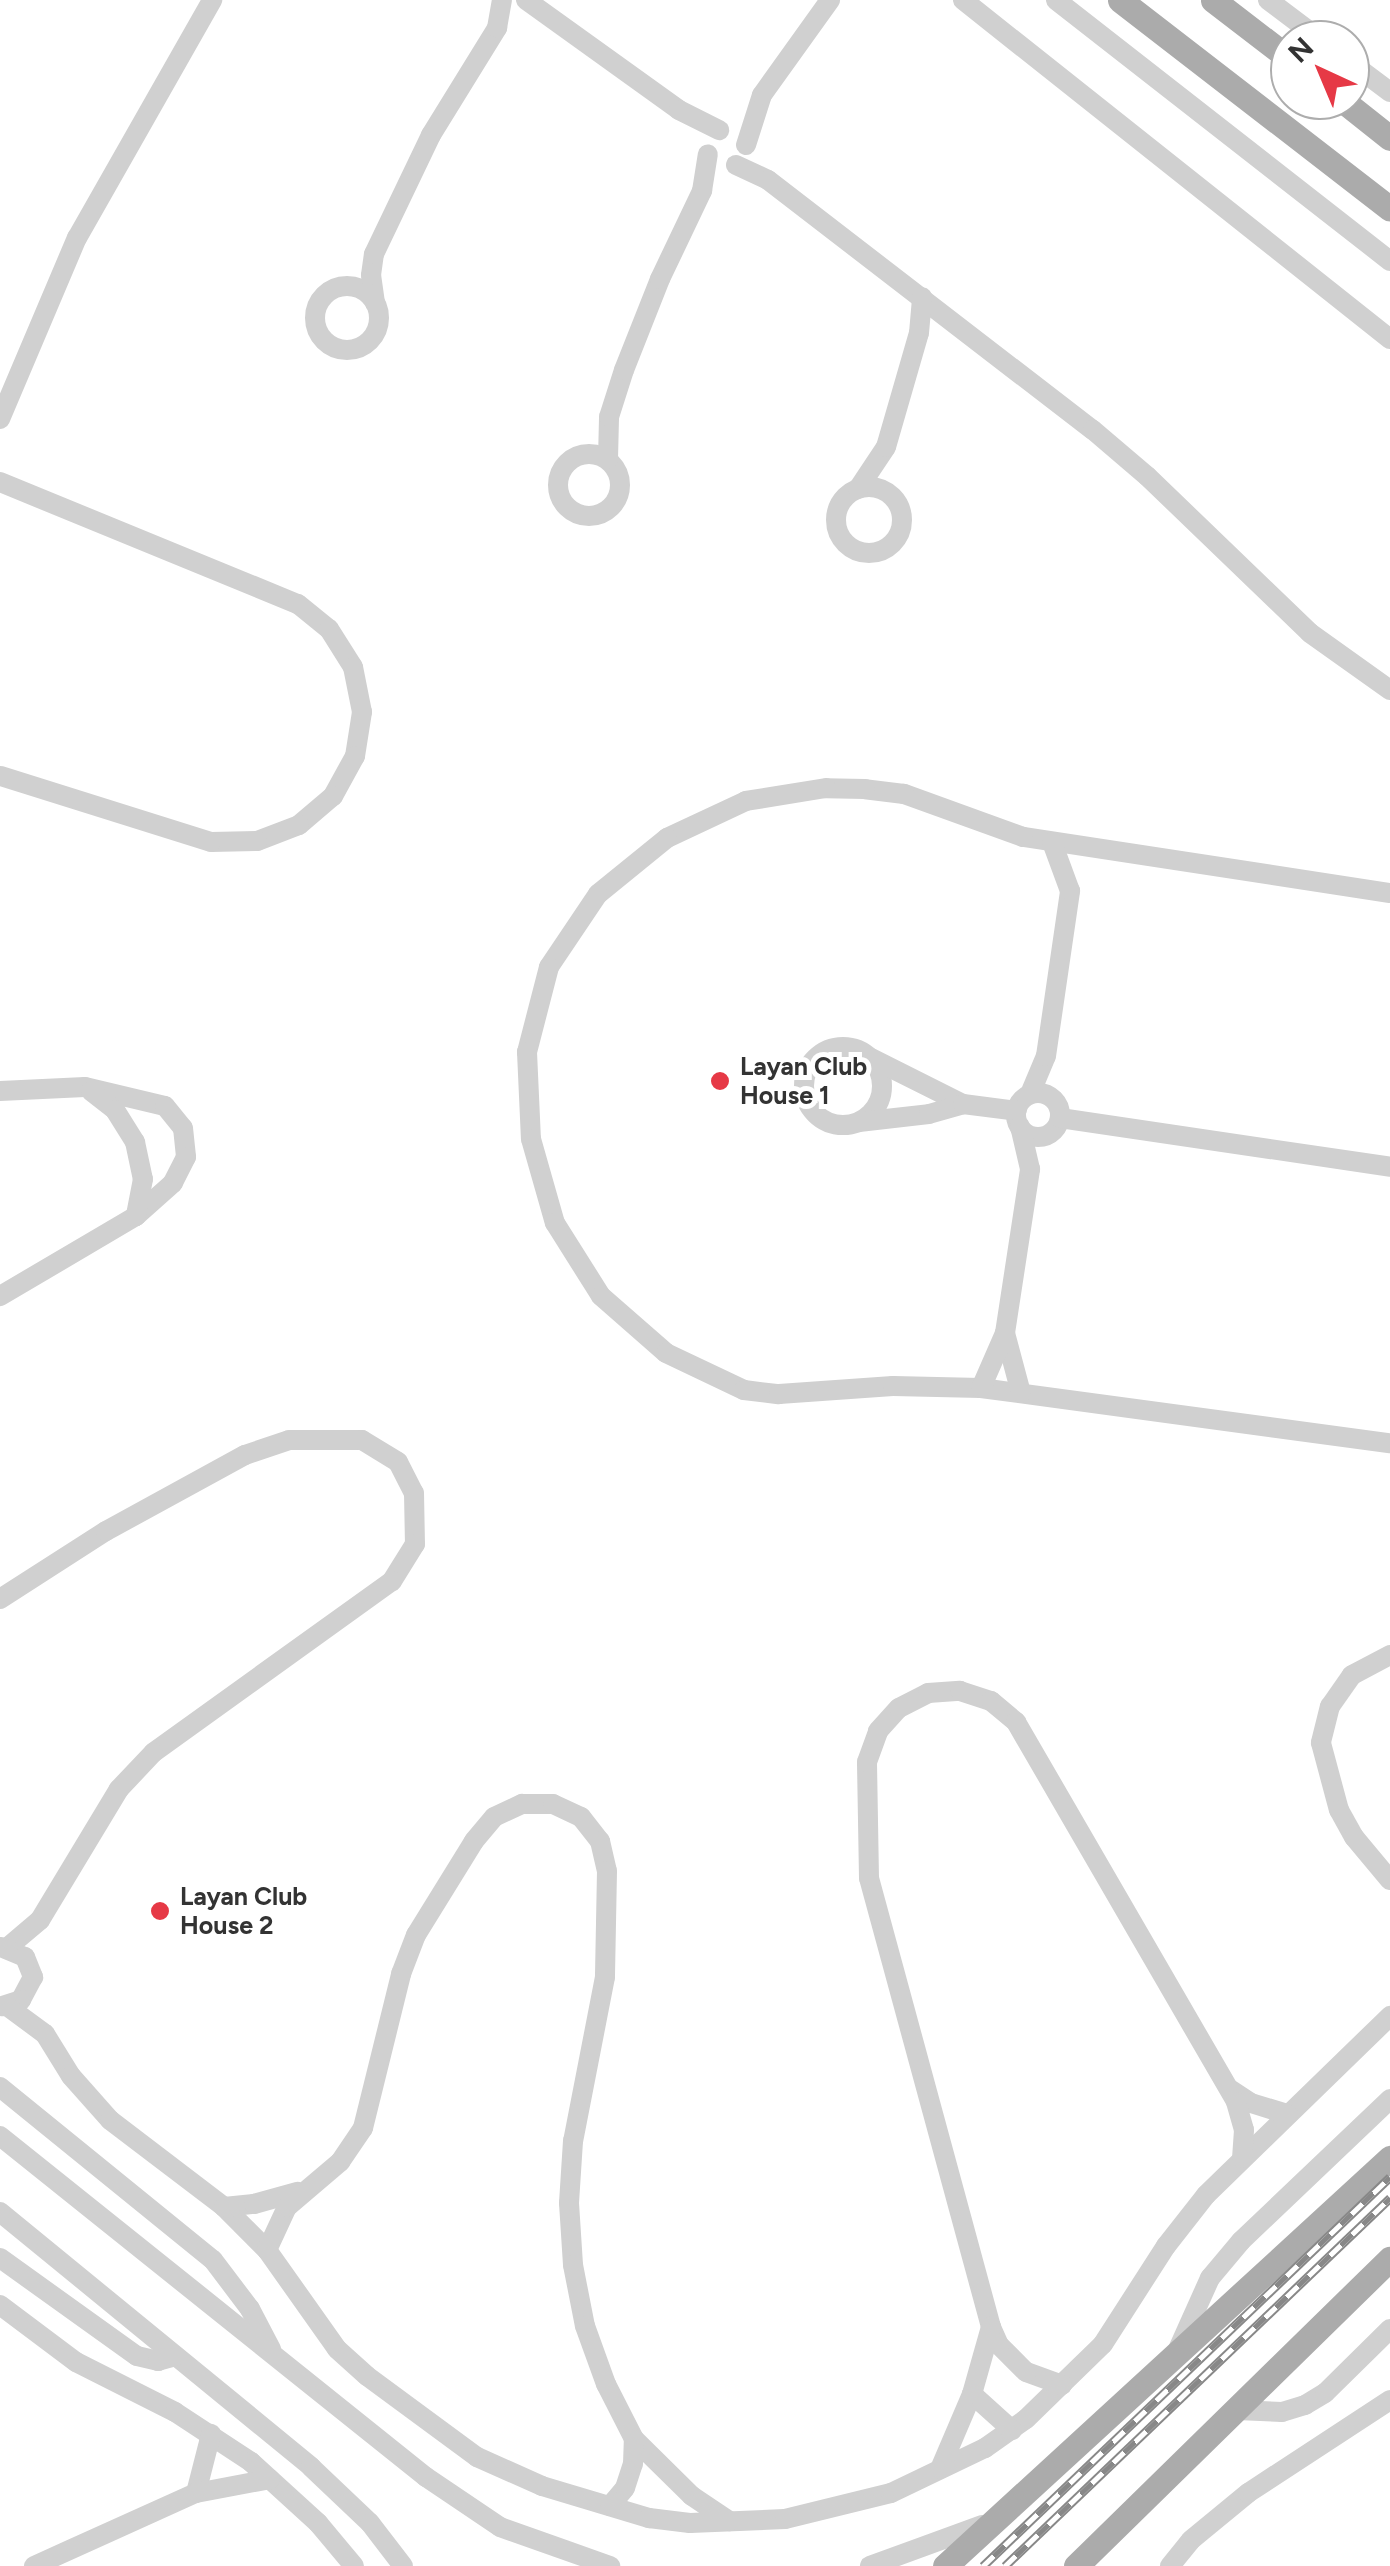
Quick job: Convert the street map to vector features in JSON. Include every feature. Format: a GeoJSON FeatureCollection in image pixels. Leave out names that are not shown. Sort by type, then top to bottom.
{"type":"FeatureCollection","features":[{"type":"Feature","properties":{"kind":"main road"},"geometry":{"type":"LineString","coordinates":[[1120,0],[1390,209]]}},
{"type":"Feature","properties":{"kind":"main road"},"geometry":{"type":"LineString","coordinates":[[1214,0],[1270,43]]}},
{"type":"Feature","properties":{"kind":"main road"},"geometry":{"type":"LineString","coordinates":[[1367,120],[1390,138]]}},
{"type":"Feature","properties":{"kind":"main road"},"geometry":{"type":"LineString","coordinates":[[945,2566],[1179,2347],[1390,2158]]}},
{"type":"Feature","properties":{"kind":"main road"},"geometry":{"type":"LineString","coordinates":[[1076,2566],[1390,2259]]}},
{"type":"Feature","properties":{"kind":"street"},"geometry":{"type":"LineString","coordinates":[[0,419],[77,238],[212,0]]}},
{"type":"Feature","properties":{"kind":"street"},"geometry":{"type":"LineString","coordinates":[[374,254],[324,296],[316,314],[319,334],[333,347],[352,350],[370,340],[379,322],[371,276],[374,254],[431,136],[497,28],[502,0]]}},
{"type":"Feature","properties":{"kind":"street"},"geometry":{"type":"LineString","coordinates":[[610,417],[579,455],[563,466],[557,485],[563,504],[579,516],[608,511],[619,495],[619,475],[608,459],[610,417],[641,324],[702,191],[710,138],[762,95],[830,0]]}},
{"type":"Feature","properties":{"kind":"street"},"geometry":{"type":"LineString","coordinates":[[963,0],[1390,338]]}},
{"type":"Feature","properties":{"kind":"street"},"geometry":{"type":"LineString","coordinates":[[1056,0],[1390,261]]}},
{"type":"Feature","properties":{"kind":"street"},"geometry":{"type":"LineString","coordinates":[[1268,0],[1294,20]]}},
{"type":"Feature","properties":{"kind":"street"},"geometry":{"type":"LineString","coordinates":[[497,28],[532,5],[679,110],[721,129],[738,132],[741,156],[768,180],[1147,476],[1310,633],[1390,690]]}},
{"type":"Feature","properties":{"kind":"street"},"geometry":{"type":"LineString","coordinates":[[702,191],[741,156],[762,95]]}},
{"type":"Feature","properties":{"kind":"street"},"geometry":{"type":"LineString","coordinates":[[679,110],[718,166],[741,156]]}},
{"type":"Feature","properties":{"kind":"street"},"geometry":{"type":"LineString","coordinates":[[337,288],[361,290],[376,303]]}},
{"type":"Feature","properties":{"kind":"street"},"geometry":{"type":"LineString","coordinates":[[886,446],[893,496],[902,515],[898,535],[884,550],[863,553],[845,544],[836,525],[839,504],[858,488],[886,446],[917,345],[922,298]]}},
{"type":"Feature","properties":{"kind":"street"},"geometry":{"type":"LineString","coordinates":[[917,345],[936,332],[958,325]]}},
{"type":"Feature","properties":{"kind":"street"},"geometry":{"type":"LineString","coordinates":[[579,455],[608,459]]}},
{"type":"Feature","properties":{"kind":"street"},"geometry":{"type":"LineString","coordinates":[[0,482],[298,604],[329,629],[353,668],[362,712],[356,756],[334,796],[299,826],[257,841],[211,842],[0,776]]}},
{"type":"Feature","properties":{"kind":"street"},"geometry":{"type":"LineString","coordinates":[[858,488],[874,487],[893,496]]}},
{"type":"Feature","properties":{"kind":"street"},"geometry":{"type":"LineString","coordinates":[[1390,894],[1052,842],[975,822],[904,794],[826,788],[746,801],[667,838],[598,894],[549,967],[527,1052],[530,1139],[555,1222],[601,1296],[666,1353],[744,1390],[778,1394],[892,1386],[981,1388],[1390,1443]]}},
{"type":"Feature","properties":{"kind":"street"},"geometry":{"type":"LineString","coordinates":[[1052,842],[1070,891]]}},
{"type":"Feature","properties":{"kind":"street"},"geometry":{"type":"LineString","coordinates":[[981,1388],[1005,1333],[1030,1169],[1022,1110],[1046,1056],[1070,891],[1100,850]]}},
{"type":"Feature","properties":{"kind":"street"},"geometry":{"type":"LineString","coordinates":[[963,1104],[930,1114],[838,1124],[813,1110],[805,1093],[806,1073],[817,1057],[834,1048],[854,1048],[963,1104],[1022,1110],[1046,1094],[1057,1117]]}},
{"type":"Feature","properties":{"kind":"street"},"geometry":{"type":"LineString","coordinates":[[1030,1169],[1057,1117],[1046,1056]]}},
{"type":"Feature","properties":{"kind":"street"},"geometry":{"type":"LineString","coordinates":[[857,1122],[873,1111],[882,1094],[880,1074],[871,1058]]}},
{"type":"Feature","properties":{"kind":"street"},"geometry":{"type":"LineString","coordinates":[[85,1087],[115,1110],[136,1142],[143,1179],[136,1216]]}},
{"type":"Feature","properties":{"kind":"street"},"geometry":{"type":"LineString","coordinates":[[0,1091],[85,1087],[165,1106],[183,1128],[186,1157],[173,1183],[136,1216],[0,1296]]}},
{"type":"Feature","properties":{"kind":"street"},"geometry":{"type":"LineString","coordinates":[[1022,1110],[1039,1136],[1057,1117]]}},
{"type":"Feature","properties":{"kind":"street"},"geometry":{"type":"LineString","coordinates":[[1057,1117],[1390,1167]]}},
{"type":"Feature","properties":{"kind":"street"},"geometry":{"type":"LineString","coordinates":[[1005,1333],[1021,1393]]}},
{"type":"Feature","properties":{"kind":"street"},"geometry":{"type":"LineString","coordinates":[[0,1599],[106,1531],[245,1455],[289,1440],[362,1440],[398,1462],[414,1492],[415,1544],[392,1581],[359,1609],[154,1753],[100,1816],[40,1920],[30,1965],[30,1990],[42,2005],[46,2034],[71,2076],[110,2120],[224,2206],[266,2250],[338,2350],[477,2457],[542,2486],[680,2522],[730,2522],[839,2509],[892,2493],[1012,2430],[1104,2344],[1166,2246],[1242,2158],[1390,2016]]}},
{"type":"Feature","properties":{"kind":"street"},"geometry":{"type":"LineString","coordinates":[[1390,1655],[1352,1675],[1330,1706],[1322,1743],[1339,1810],[1354,1837],[1390,1880]]}},
{"type":"Feature","properties":{"kind":"street"},"geometry":{"type":"LineString","coordinates":[[1062,2384],[1043,2380],[1010,2360],[991,2327],[868,1878],[866,1762],[878,1732],[899,1708],[928,1694],[960,1691],[991,1701],[1016,1722],[1229,2089],[1244,2130],[1242,2158]]}},
{"type":"Feature","properties":{"kind":"street"},"geometry":{"type":"LineString","coordinates":[[266,2250],[278,2219],[340,2162],[364,2128],[401,1974],[416,1935],[474,1841],[494,1817],[522,1804],[553,1804],[580,1817],[600,1841],[607,1889],[603,1994],[573,2141],[569,2203],[573,2265],[585,2326],[606,2384],[634,2439],[692,2496],[730,2522]]}},
{"type":"Feature","properties":{"kind":"street"},"geometry":{"type":"LineString","coordinates":[[30,1965],[4,1947],[40,1920]]}},
{"type":"Feature","properties":{"kind":"street"},"geometry":{"type":"LineString","coordinates":[[4,2006],[21,2000],[30,1990]]}},
{"type":"Feature","properties":{"kind":"street"},"geometry":{"type":"LineString","coordinates":[[4,2006],[46,2034]]}},
{"type":"Feature","properties":{"kind":"street"},"geometry":{"type":"LineString","coordinates":[[0,2087],[213,2260],[250,2310],[274,2355]]}},
{"type":"Feature","properties":{"kind":"street"},"geometry":{"type":"LineString","coordinates":[[1229,2089],[1251,2104],[1288,2114]]}},
{"type":"Feature","properties":{"kind":"street"},"geometry":{"type":"LineString","coordinates":[[1179,2347],[1188,2320],[1220,2266],[1390,2099]]}},
{"type":"Feature","properties":{"kind":"street"},"geometry":{"type":"LineString","coordinates":[[0,2136],[440,2487],[500,2527],[570,2560],[610,2566]]}},
{"type":"Feature","properties":{"kind":"street"},"geometry":{"type":"LineString","coordinates":[[224,2206],[269,2202],[308,2188]]}},
{"type":"Feature","properties":{"kind":"street"},"geometry":{"type":"LineString","coordinates":[[0,2212],[310,2467],[370,2523],[402,2566]]}},
{"type":"Feature","properties":{"kind":"street"},"geometry":{"type":"LineString","coordinates":[[0,2258],[137,2356],[158,2361],[175,2356]]}},
{"type":"Feature","properties":{"kind":"street"},"geometry":{"type":"LineString","coordinates":[[0,2304],[76,2362],[211,2434],[270,2479],[318,2523],[354,2566]]}},
{"type":"Feature","properties":{"kind":"street"},"geometry":{"type":"LineString","coordinates":[[940,2469],[972,2394],[991,2327]]}},
{"type":"Feature","properties":{"kind":"street"},"geometry":{"type":"LineString","coordinates":[[1236,2410],[1271,2412],[1305,2404],[1324,2393],[1390,2329]]}},
{"type":"Feature","properties":{"kind":"street"},"geometry":{"type":"LineString","coordinates":[[979,2372],[1010,2360]]}},
{"type":"Feature","properties":{"kind":"street"},"geometry":{"type":"LineString","coordinates":[[972,2394],[1012,2430]]}},
{"type":"Feature","properties":{"kind":"street"},"geometry":{"type":"LineString","coordinates":[[1170,2566],[1191,2540],[1248,2493],[1390,2400]]}},
{"type":"Feature","properties":{"kind":"street"},"geometry":{"type":"LineString","coordinates":[[196,2493],[211,2434]]}},
{"type":"Feature","properties":{"kind":"street"},"geometry":{"type":"LineString","coordinates":[[610,2506],[629,2476],[634,2439]]}},
{"type":"Feature","properties":{"kind":"street"},"geometry":{"type":"LineString","coordinates":[[34,2566],[196,2493],[270,2479]]}},
{"type":"Feature","properties":{"kind":"street"},"geometry":{"type":"LineString","coordinates":[[680,2522],[692,2496]]}},
{"type":"Feature","properties":{"kind":"street"},"geometry":{"type":"LineString","coordinates":[[870,2566],[943,2543],[993,2520]]}},
{"type":"Feature","properties":{"kind":"railway"},"geometry":{"type":"LineString","coordinates":[[983,2566],[1390,2177]]}},
{"type":"Feature","properties":{"kind":"railway"},"geometry":{"type":"LineString","coordinates":[[1005,2566],[1390,2198]]}},
{"type":"Feature","properties":{"kind":"place","name":"Layan Club House 1"},"geometry":{"type":"Point","coordinates":[720,1081]}},
{"type":"Feature","properties":{"kind":"place","name":"Layan Club House 2"},"geometry":{"type":"Point","coordinates":[160,1911]}}]}
